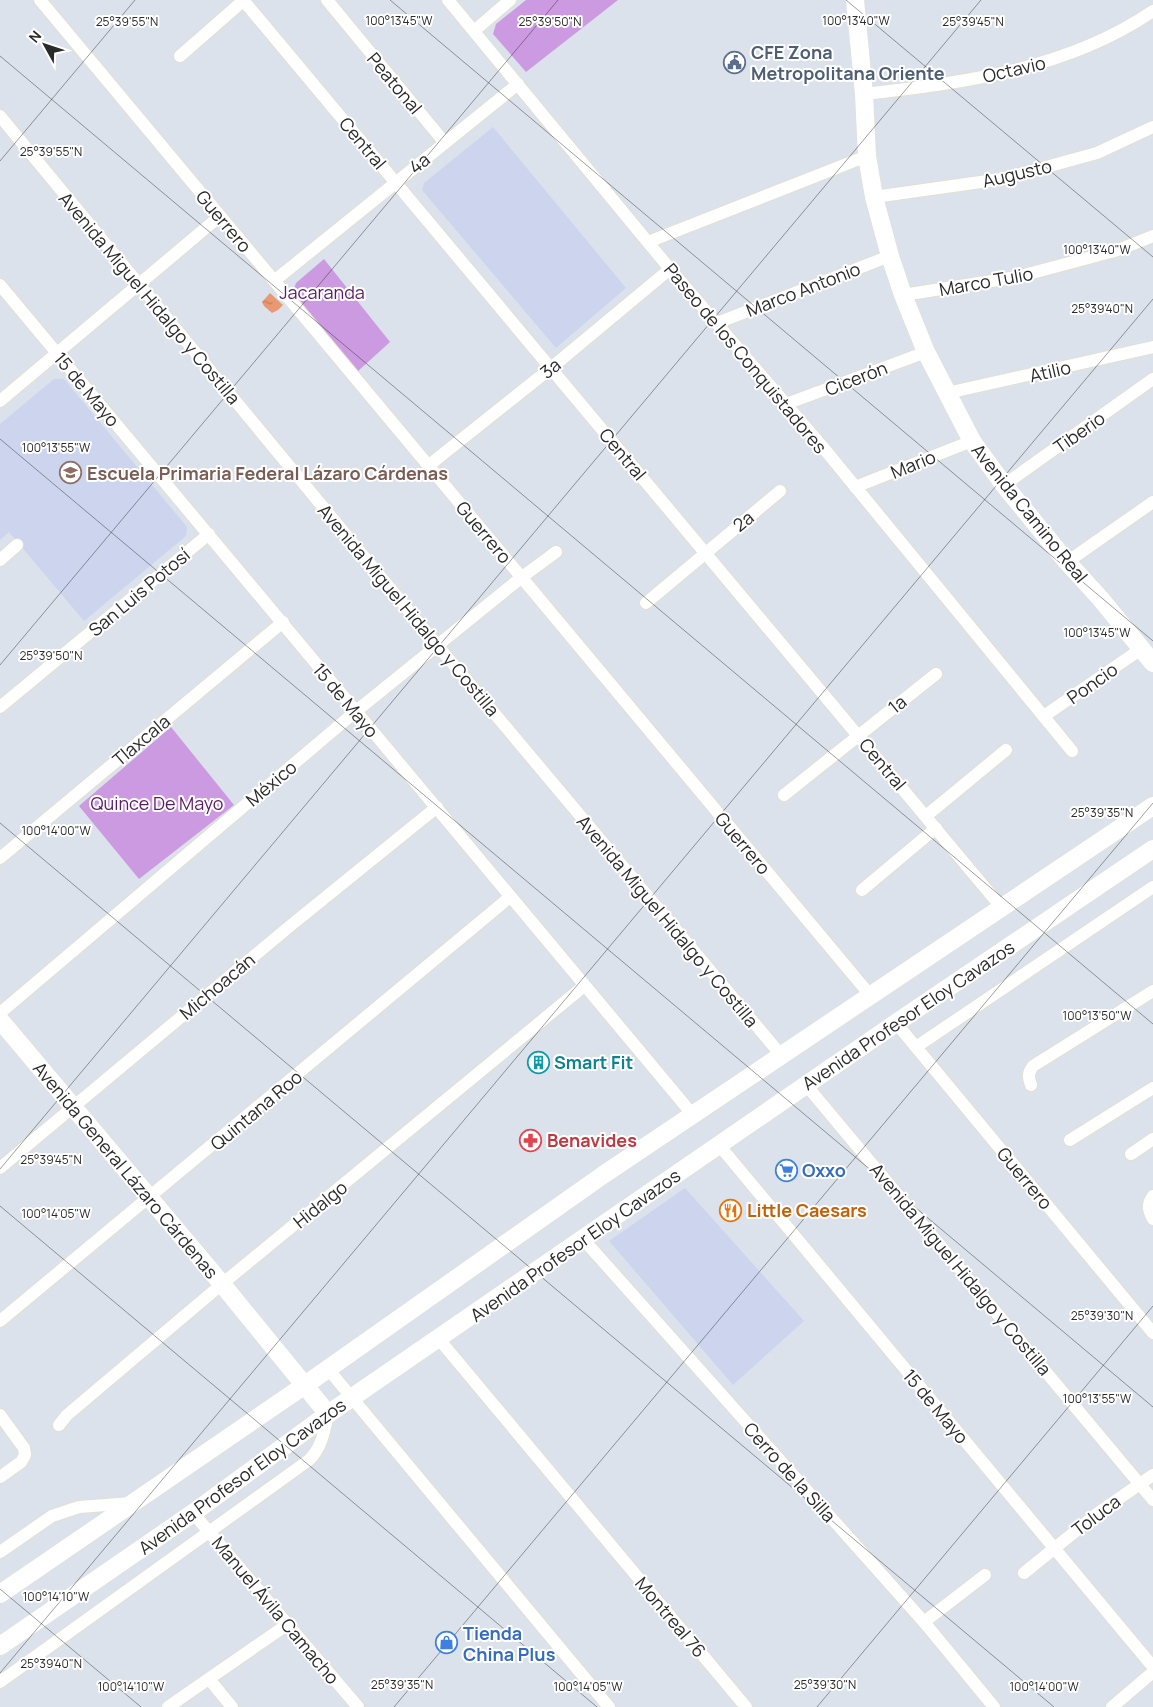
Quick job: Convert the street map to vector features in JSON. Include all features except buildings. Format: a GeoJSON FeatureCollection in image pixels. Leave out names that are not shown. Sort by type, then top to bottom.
{"type":"FeatureCollection","features":[{"type":"Feature","properties":{"kind":"main road","name":"Avenida Camino Real"},"geometry":{"type":"LineString","coordinates":[[855,0],[864,94],[867,156],[874,197],[890,256],[926,352],[972,441],[1067,562],[1100,598],[1153,663]]}},
{"type":"Feature","properties":{"kind":"main road","name":"Avenida Profesor Eloy Cavazos"},"geometry":{"type":"LineString","coordinates":[[0,1594],[305,1385],[604,1175],[1153,806]]}},
{"type":"Feature","properties":{"kind":"main road","name":"Avenida Profesor Eloy Cavazos"},"geometry":{"type":"LineString","coordinates":[[0,1646],[193,1513],[351,1398],[896,1023],[1153,849]]}},
{"type":"Feature","properties":{"kind":"main road","name":"Avenida General Lázaro Cárdenas"},"geometry":{"type":"LineString","coordinates":[[0,1020],[222,1284],[328,1414]]}},
{"type":"Feature","properties":{"kind":"street","name":"Guerrero"},"geometry":{"type":"LineString","coordinates":[[40,0],[870,995]]}},
{"type":"Feature","properties":{"kind":"street"},"geometry":{"type":"LineString","coordinates":[[180,56],[244,0]]}},
{"type":"Feature","properties":{"kind":"street","name":"Central"},"geometry":{"type":"LineString","coordinates":[[244,0],[1002,908]]}},
{"type":"Feature","properties":{"kind":"street","name":"Peatonal"},"geometry":{"type":"LineString","coordinates":[[327,0],[445,143]]}},
{"type":"Feature","properties":{"kind":"street","name":"Paseo de los Conquistadores"},"geometry":{"type":"LineString","coordinates":[[448,0],[1072,750]]}},
{"type":"Feature","properties":{"kind":"street"},"geometry":{"type":"LineString","coordinates":[[474,31],[510,0]]}},
{"type":"Feature","properties":{"kind":"street","name":"Octavio"},"geometry":{"type":"LineString","coordinates":[[864,94],[928,87],[1016,71],[1068,55],[1133,25],[1153,11]]}},
{"type":"Feature","properties":{"kind":"street","name":"4a"},"geometry":{"type":"LineString","coordinates":[[274,281],[518,84]]}},
{"type":"Feature","properties":{"kind":"street","name":"Avenida Miguel Hidalgo y Costilla"},"geometry":{"type":"LineString","coordinates":[[0,116],[438,645],[781,1055]]}},
{"type":"Feature","properties":{"kind":"street","name":"Augusto"},"geometry":{"type":"LineString","coordinates":[[874,197],[1002,179],[1096,154],[1153,127]]}},
{"type":"Feature","properties":{"kind":"street"},"geometry":{"type":"LineString","coordinates":[[648,242],[867,156]]}},
{"type":"Feature","properties":{"kind":"street"},"geometry":{"type":"LineString","coordinates":[[0,401],[220,216]]}},
{"type":"Feature","properties":{"kind":"street","name":"Marco Tulio"},"geometry":{"type":"LineString","coordinates":[[903,294],[1017,277],[1118,250],[1153,236]]}},
{"type":"Feature","properties":{"kind":"street","name":"Marco Antonio"},"geometry":{"type":"LineString","coordinates":[[717,323],[890,256]]}},
{"type":"Feature","properties":{"kind":"street","name":"3a"},"geometry":{"type":"LineString","coordinates":[[428,466],[551,368],[670,269]]}},
{"type":"Feature","properties":{"kind":"street","name":"15 de Mayo"},"geometry":{"type":"LineString","coordinates":[[0,285],[693,1115]]}},
{"type":"Feature","properties":{"kind":"street","name":"Atilio"},"geometry":{"type":"LineString","coordinates":[[947,393],[1153,347]]}},
{"type":"Feature","properties":{"kind":"street","name":"Cicerón"},"geometry":{"type":"LineString","coordinates":[[786,404],[926,352]]}},
{"type":"Feature","properties":{"kind":"street","name":"Tiberio"},"geometry":{"type":"LineString","coordinates":[[1004,484],[1153,379]]}},
{"type":"Feature","properties":{"kind":"street","name":"Mario"},"geometry":{"type":"LineString","coordinates":[[855,487],[972,441]]}},
{"type":"Feature","properties":{"kind":"street","name":"2a"},"geometry":{"type":"LineString","coordinates":[[646,603],[780,491]]}},
{"type":"Feature","properties":{"kind":"street"},"geometry":{"type":"LineString","coordinates":[[1067,562],[1153,502]]}},
{"type":"Feature","properties":{"kind":"street","name":"San Luis Potosí"},"geometry":{"type":"LineString","coordinates":[[0,707],[208,534]]}},
{"type":"Feature","properties":{"kind":"street"},"geometry":{"type":"LineString","coordinates":[[0,560],[17,545]]}},
{"type":"Feature","properties":{"kind":"street","name":"México"},"geometry":{"type":"LineString","coordinates":[[0,1013],[355,712],[522,577],[556,552]]}},
{"type":"Feature","properties":{"kind":"street","name":"Tlaxcala"},"geometry":{"type":"LineString","coordinates":[[0,858],[283,622]]}},
{"type":"Feature","properties":{"kind":"street","name":"Poncio"},"geometry":{"type":"LineString","coordinates":[[1044,716],[1141,649]]}},
{"type":"Feature","properties":{"kind":"street","name":"1a"},"geometry":{"type":"LineString","coordinates":[[784,795],[936,674]]}},
{"type":"Feature","properties":{"kind":"street"},"geometry":{"type":"LineString","coordinates":[[926,816],[1006,750]]}},
{"type":"Feature","properties":{"kind":"street","name":"Michoacán"},"geometry":{"type":"LineString","coordinates":[[0,1168],[290,926],[437,807]]}},
{"type":"Feature","properties":{"kind":"street"},"geometry":{"type":"LineString","coordinates":[[862,890],[936,828]]}},
{"type":"Feature","properties":{"kind":"street"},"geometry":{"type":"LineString","coordinates":[[916,1047],[1153,887]]}},
{"type":"Feature","properties":{"kind":"street","name":"Quintana Roo"},"geometry":{"type":"LineString","coordinates":[[0,1321],[510,897]]}},
{"type":"Feature","properties":{"kind":"street","name":"Hidalgo"},"geometry":{"type":"LineString","coordinates":[[58,1425],[67,1415],[222,1284],[584,986]]}},
{"type":"Feature","properties":{"kind":"street"},"geometry":{"type":"LineString","coordinates":[[1031,1085],[1028,1077],[1029,1071],[1034,1066],[1151,996]]}},
{"type":"Feature","properties":{"kind":"street","name":"Guerrero"},"geometry":{"type":"LineString","coordinates":[[896,1023],[1153,1333]]}},
{"type":"Feature","properties":{"kind":"street","name":"Avenida Miguel Hidalgo y Costilla"},"geometry":{"type":"LineString","coordinates":[[806,1085],[1153,1500]]}},
{"type":"Feature","properties":{"kind":"street"},"geometry":{"type":"LineString","coordinates":[[1070,1140],[1153,1088]]}},
{"type":"Feature","properties":{"kind":"street"},"geometry":{"type":"LineString","coordinates":[[1132,1154],[1153,1139]]}},
{"type":"Feature","properties":{"kind":"street","name":"15 de Mayo"},"geometry":{"type":"LineString","coordinates":[[719,1145],[1153,1667]]}},
{"type":"Feature","properties":{"kind":"street"},"geometry":{"type":"LineString","coordinates":[[1151,1199],[1150,1212],[1153,1219]]}},
{"type":"Feature","properties":{"kind":"street","name":"Cerro de la Silla"},"geometry":{"type":"LineString","coordinates":[[583,1239],[924,1622],[994,1707]]}},
{"type":"Feature","properties":{"kind":"street","name":"Montreal 76"},"geometry":{"type":"LineString","coordinates":[[438,1338],[746,1707]]}},
{"type":"Feature","properties":{"kind":"street"},"geometry":{"type":"LineString","coordinates":[[328,1369],[609,1707]]}},
{"type":"Feature","properties":{"kind":"street"},"geometry":{"type":"LineString","coordinates":[[0,1682],[210,1532],[316,1453],[322,1441],[328,1414]]}},
{"type":"Feature","properties":{"kind":"street"},"geometry":{"type":"LineString","coordinates":[[0,1415],[24,1448],[25,1455],[22,1462],[0,1477]]}},
{"type":"Feature","properties":{"kind":"street","name":"Toluca"},"geometry":{"type":"LineString","coordinates":[[1024,1573],[1098,1513],[1153,1475]]}},
{"type":"Feature","properties":{"kind":"street","name":"Avenida Profesor Eloy Cavazos"},"geometry":{"type":"LineString","coordinates":[[0,1552],[52,1516],[79,1507],[132,1503]]}},
{"type":"Feature","properties":{"kind":"street","name":"Manuel Ávila Camacho"},"geometry":{"type":"LineString","coordinates":[[193,1513],[358,1707]]}},
{"type":"Feature","properties":{"kind":"street"},"geometry":{"type":"LineString","coordinates":[[924,1622],[985,1575]]}},
{"type":"Feature","properties":{"kind":"street"},"geometry":{"type":"LineString","coordinates":[[168,1707],[288,1624]]}},
{"type":"Feature","properties":{"kind":"street"},"geometry":{"type":"LineString","coordinates":[[1112,1707],[1153,1672]]}},
{"type":"Feature","properties":{"kind":"street"},"geometry":{"type":"LineString","coordinates":[[209,1679],[232,1707]]}},
{"type":"Feature","properties":{"kind":"shaded area"},"geometry":{"type":"Polygon","coordinates":[[[493,127],[626,288],[556,348],[422,190],[424,183],[493,127]]]}},
{"type":"Feature","properties":{"kind":"shaded area","name":"Escuela Primaria Federal Lázaro Cárdenas"},"geometry":{"type":"Polygon","coordinates":[[[54,379],[64,379],[187,527],[186,536],[84,621],[9,532],[0,540],[0,424],[54,379]]]}},
{"type":"Feature","properties":{"kind":"shaded area"},"geometry":{"type":"Polygon","coordinates":[[[685,1188],[804,1321],[733,1385],[609,1241],[685,1188]]]}},
{"type":"Feature","properties":{"kind":"green space"},"geometry":{"type":"Polygon","coordinates":[[[526,0],[618,0],[526,72],[493,34],[496,24],[526,0]]]}},
{"type":"Feature","properties":{"kind":"green space","name":"Jacaranda"},"geometry":{"type":"Polygon","coordinates":[[[324,259],[390,342],[357,372],[293,292],[296,283],[324,259]]]}},
{"type":"Feature","properties":{"kind":"green space","name":"Quince De Mayo"},"geometry":{"type":"Polygon","coordinates":[[[171,727],[234,805],[139,879],[79,806],[171,727]]]}},
{"type":"Feature","properties":{"kind":"water"},"geometry":{"type":"Polygon","coordinates":[[[270,293],[283,305],[272,313],[262,302],[270,293]]]}},
{"type":"Feature","properties":{"kind":"place","name":"CFE Zona Metropolitana Oriente"},"geometry":{"type":"Point","coordinates":[735,62]}},
{"type":"Feature","properties":{"kind":"place","name":"Escuela Primaria Federal Lázaro Cárdenas"},"geometry":{"type":"Point","coordinates":[71,473]}},
{"type":"Feature","properties":{"kind":"place","name":"Smart Fit"},"geometry":{"type":"Point","coordinates":[538,1062]}},
{"type":"Feature","properties":{"kind":"place","name":"Benavides"},"geometry":{"type":"Point","coordinates":[531,1140]}},
{"type":"Feature","properties":{"kind":"place","name":"Oxxo"},"geometry":{"type":"Point","coordinates":[786,1170]}},
{"type":"Feature","properties":{"kind":"place","name":"Little Caesars"},"geometry":{"type":"Point","coordinates":[731,1210]}},
{"type":"Feature","properties":{"kind":"place","name":"Tienda China Plus"},"geometry":{"type":"Point","coordinates":[447,1643]}}]}
